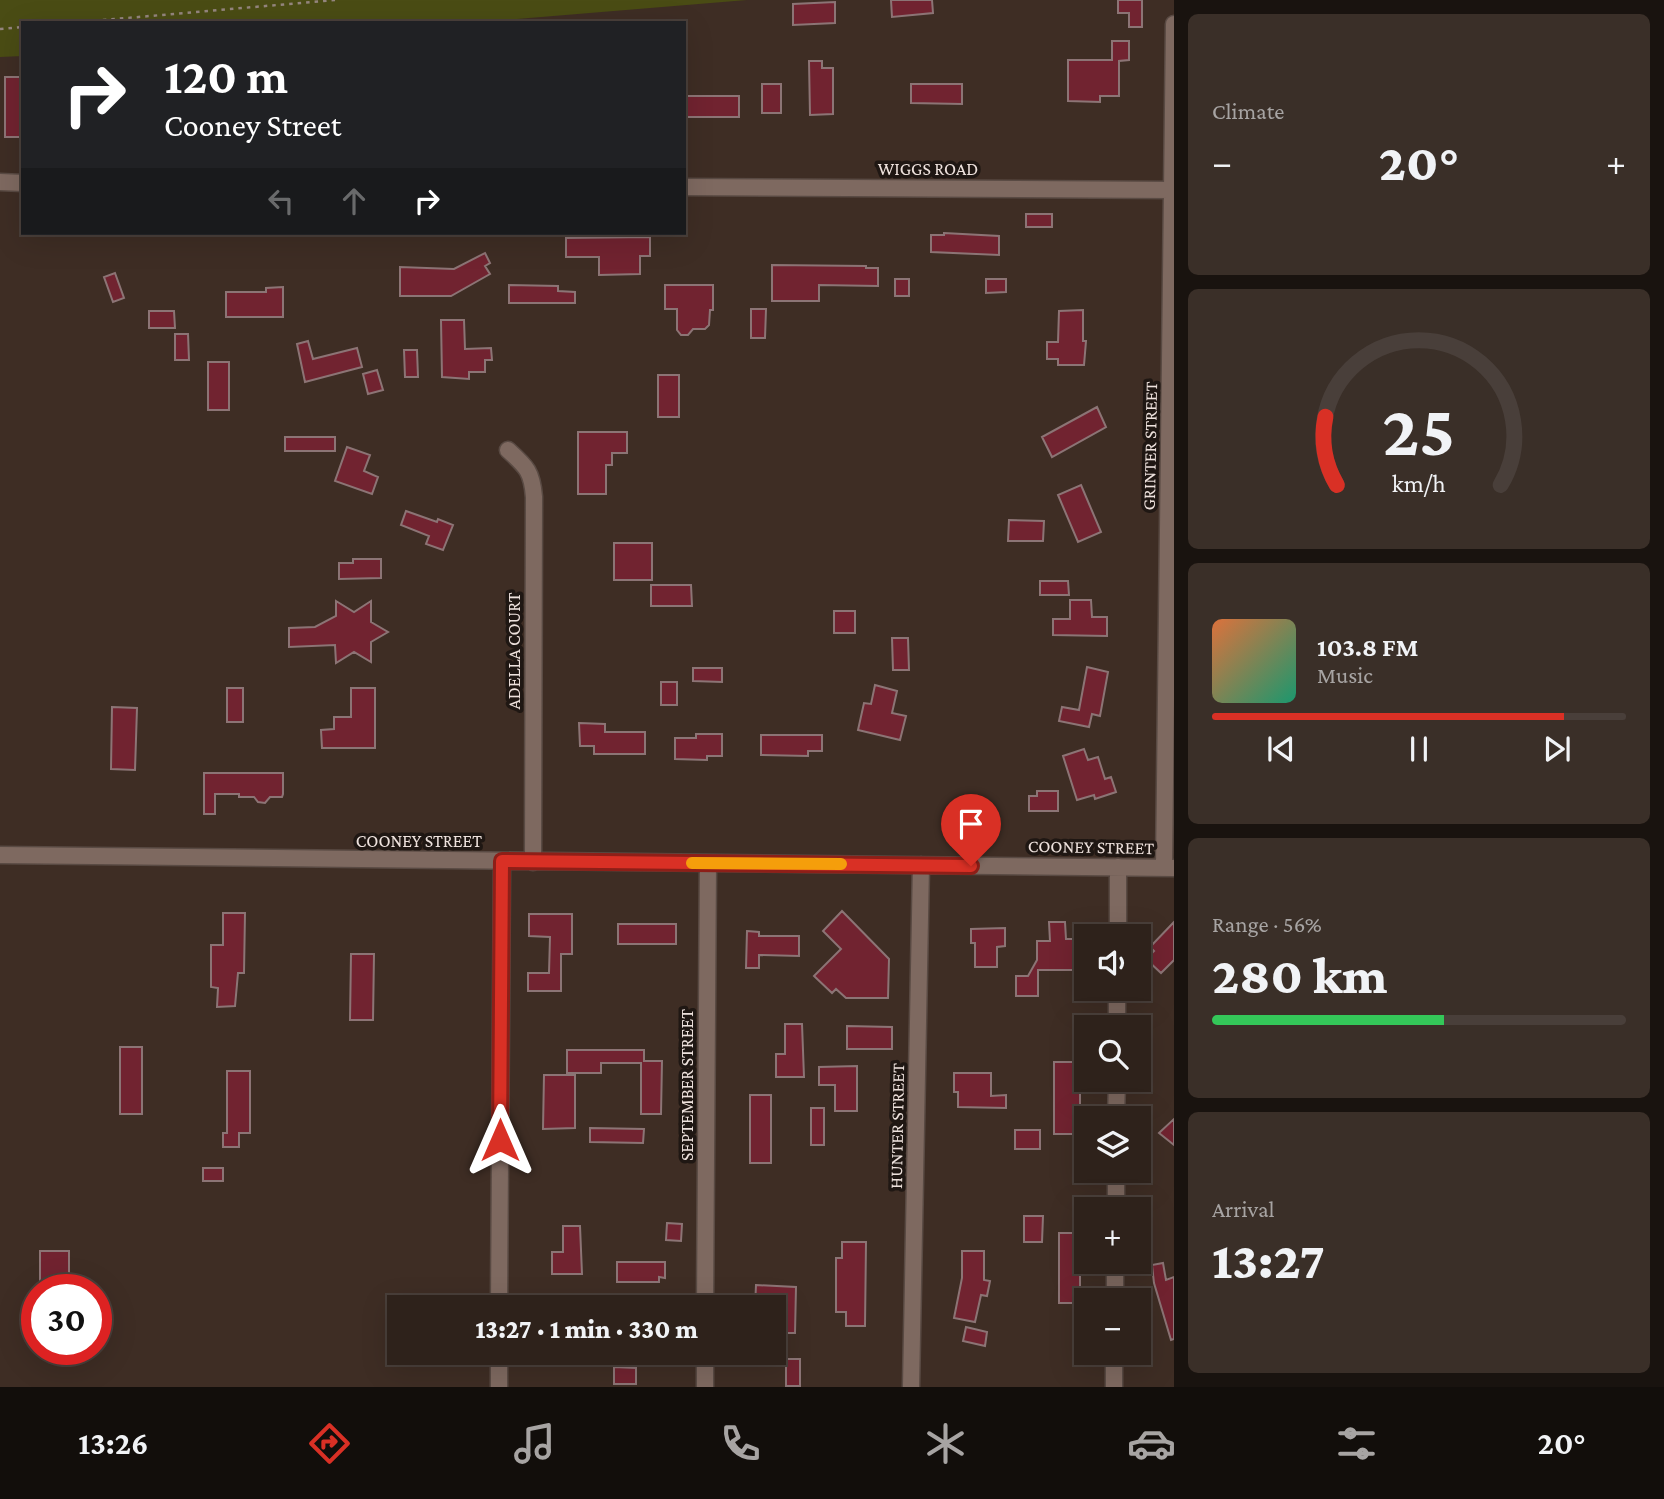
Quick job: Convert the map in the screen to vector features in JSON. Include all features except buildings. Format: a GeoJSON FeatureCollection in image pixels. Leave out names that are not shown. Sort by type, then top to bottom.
{"type":"FeatureCollection","features":[{"type":"Feature","properties":{"kind":"street","name":"GRINTER STREET"},"geometry":{"type":"LineString","coordinates":[[1169,867],[1174,24]]}},
{"type":"Feature","properties":{"kind":"street"},"geometry":{"type":"LineString","coordinates":[[0,182],[21,183]]}},
{"type":"Feature","properties":{"kind":"street","name":"WIGGS ROAD"},"geometry":{"type":"LineString","coordinates":[[686,187],[1172,190]]}},
{"type":"Feature","properties":{"kind":"street","name":"ADELLA COURT"},"geometry":{"type":"LineString","coordinates":[[509,450],[524,464],[532,477],[533,487],[533,862]]}},
{"type":"Feature","properties":{"kind":"street","name":"COONEY STREET"},"geometry":{"type":"LineString","coordinates":[[0,855],[1169,867]]}},
{"type":"Feature","properties":{"kind":"street"},"geometry":{"type":"LineString","coordinates":[[499,1295],[502,861]]}},
{"type":"Feature","properties":{"kind":"street","name":"SEPTEMBER STREET"},"geometry":{"type":"LineString","coordinates":[[705,1295],[708,863]]}},
{"type":"Feature","properties":{"kind":"street","name":"HUNTER STREET"},"geometry":{"type":"LineString","coordinates":[[911,1387],[921,865]]}},
{"type":"Feature","properties":{"kind":"street"},"geometry":{"type":"LineString","coordinates":[[1118,867],[1118,924]]}},
{"type":"Feature","properties":{"kind":"street"},"geometry":{"type":"LineString","coordinates":[[499,1365],[499,1387]]}},
{"type":"Feature","properties":{"kind":"street"},"geometry":{"type":"LineString","coordinates":[[705,1365],[705,1387]]}},
{"type":"Feature","properties":{"kind":"street"},"geometry":{"type":"LineString","coordinates":[[1114,1387],[1115,1365]]}},
{"type":"Feature","properties":{"kind":"path"},"geometry":{"type":"LineString","coordinates":[[92,21],[335,0]]}},
{"type":"Feature","properties":{"kind":"path"},"geometry":{"type":"LineString","coordinates":[[0,29],[21,27]]}},
{"type":"Feature","properties":{"kind":"shaded area"},"geometry":{"type":"Polygon","coordinates":[[[0,0],[747,0],[494,21],[21,21],[21,56],[0,57],[0,0]]]}},
{"type":"Feature","properties":{"kind":"slow traffic"},"geometry":{"type":"LineString","coordinates":[[692,863],[841,864]]}},
{"type":"Feature","properties":{"kind":"route"},"geometry":{"type":"LineString","coordinates":[[500,1140],[502,861],[971,866]]}}]}
